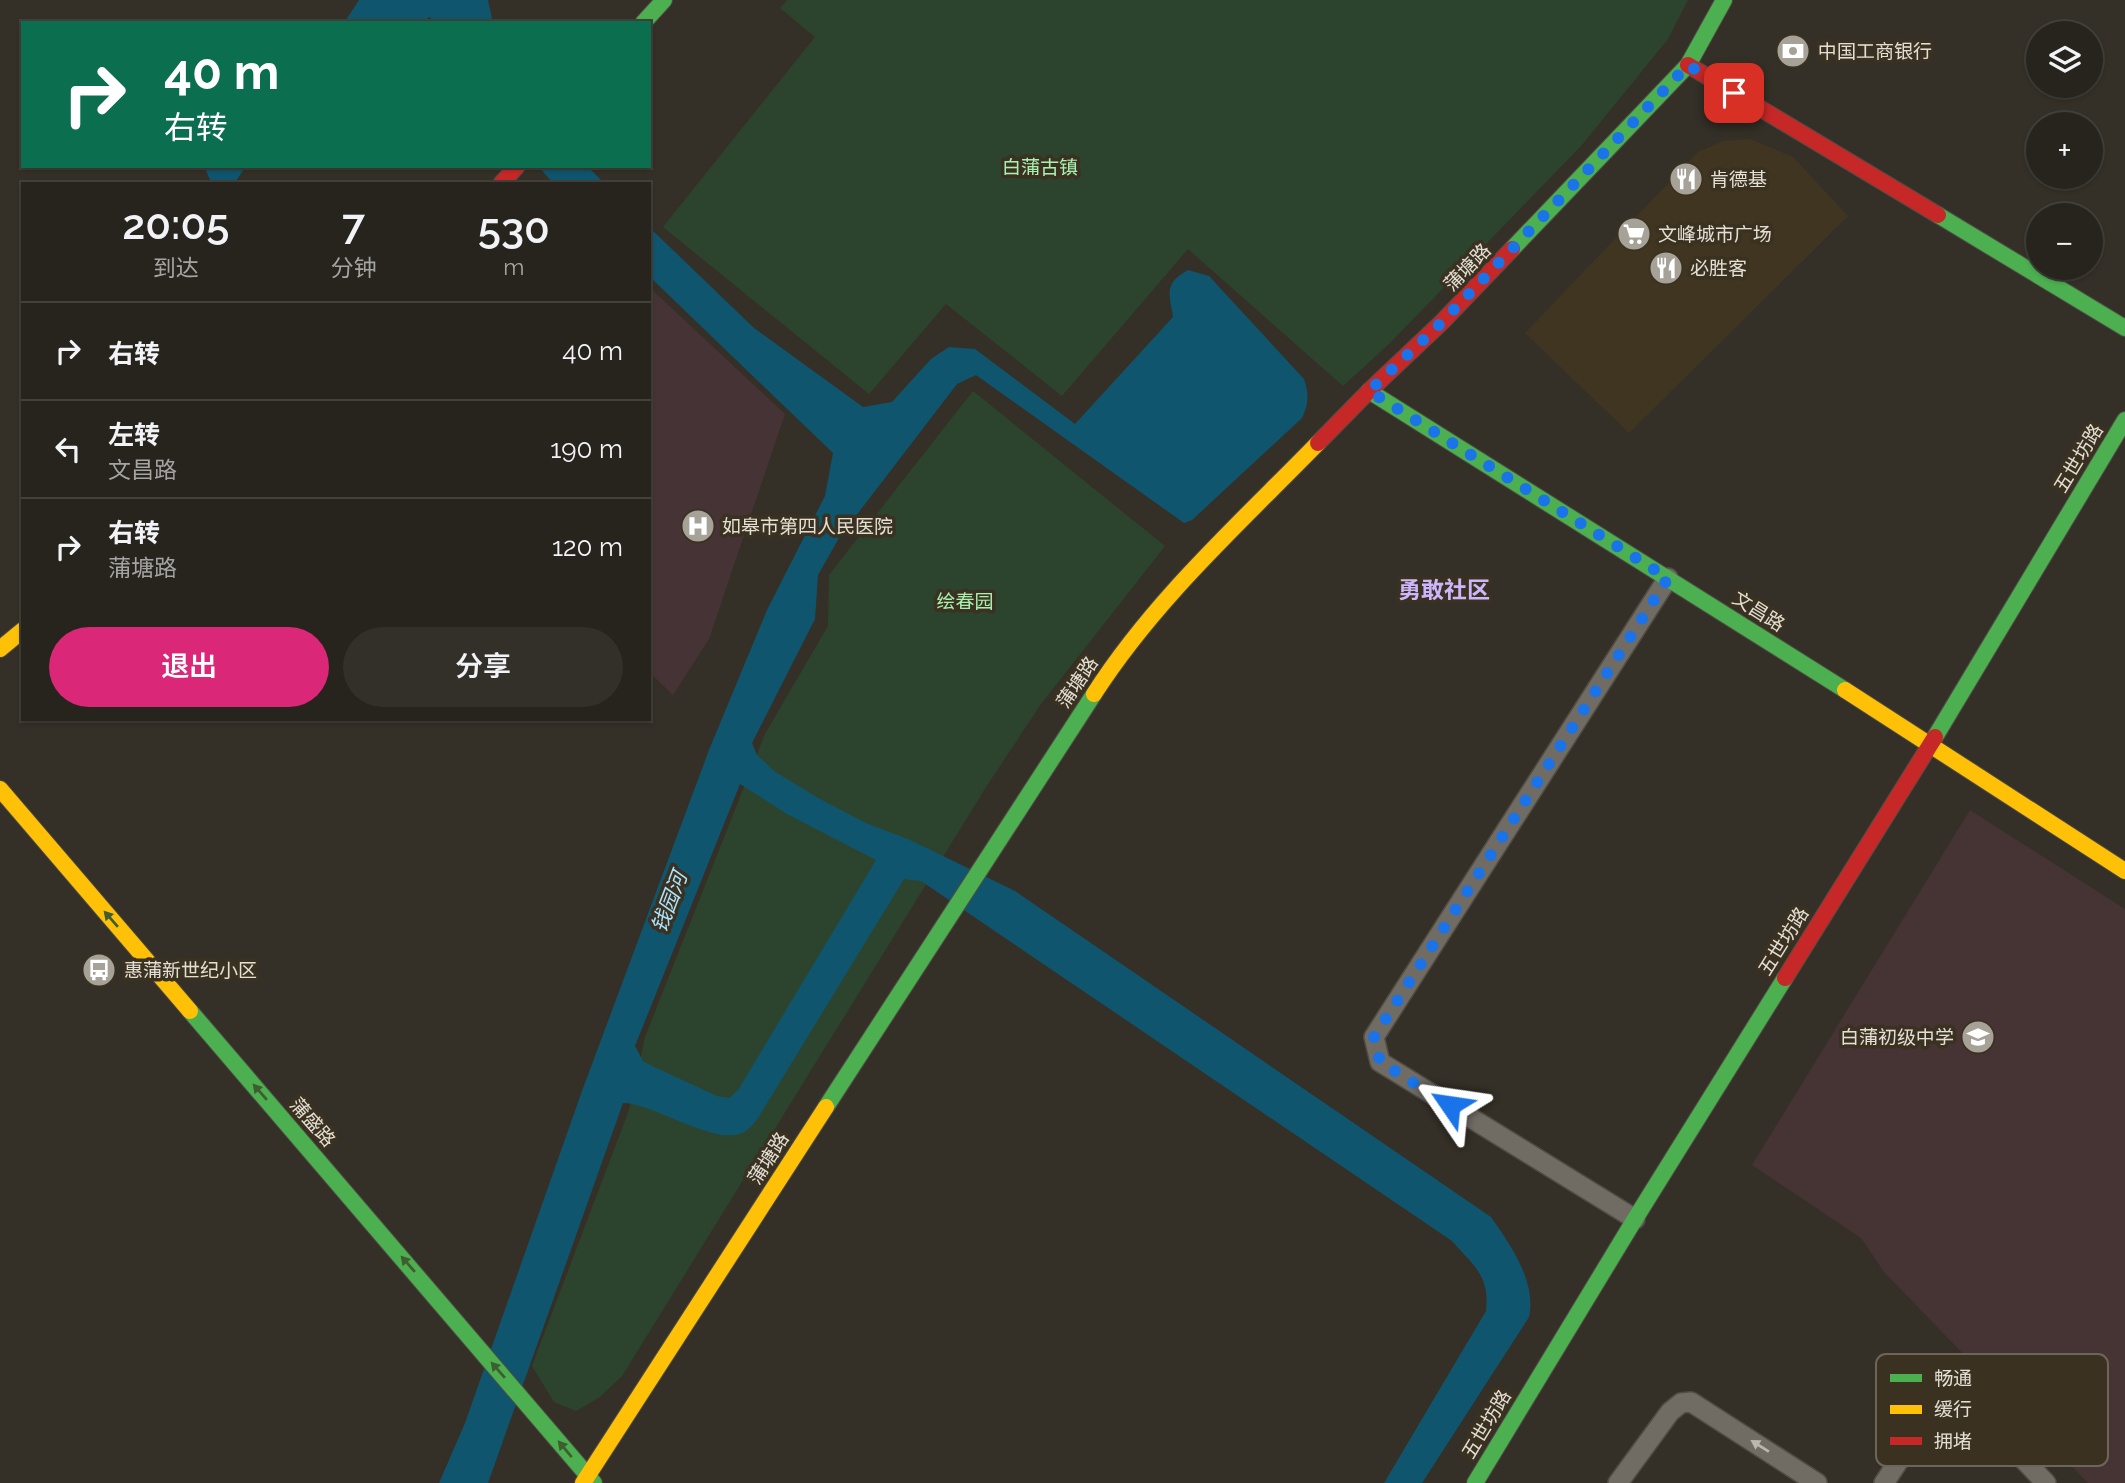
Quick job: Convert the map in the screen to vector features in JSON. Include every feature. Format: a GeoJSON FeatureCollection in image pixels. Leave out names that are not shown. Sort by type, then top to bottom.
{"type":"FeatureCollection","features":[{"type":"Feature","properties":{"kind":"main road"},"geometry":{"type":"LineString","coordinates":[[645,21],[664,0]]}},
{"type":"Feature","properties":{"kind":"main road","name":"蒲塘路"},"geometry":{"type":"LineString","coordinates":[[584,1481],[1110,670],[1170,594],[1369,391],[1452,312],[1688,65],[1724,0]]}},
{"type":"Feature","properties":{"kind":"main road"},"geometry":{"type":"LineString","coordinates":[[1688,65],[2125,327]]}},
{"type":"Feature","properties":{"kind":"main road"},"geometry":{"type":"LineString","coordinates":[[503,182],[515,168]]}},
{"type":"Feature","properties":{"kind":"main road","name":"文昌路"},"geometry":{"type":"LineString","coordinates":[[1369,391],[1931,744],[2125,871]]}},
{"type":"Feature","properties":{"kind":"main road","name":"五世坊路"},"geometry":{"type":"LineString","coordinates":[[1475,1483],[1635,1219],[1931,744],[2125,420]]}},
{"type":"Feature","properties":{"kind":"main road"},"geometry":{"type":"LineString","coordinates":[[0,649],[21,632]]}},
{"type":"Feature","properties":{"kind":"main road","name":"蒲盛路"},"geometry":{"type":"LineString","coordinates":[[0,789],[543,1422],[584,1481]]}},
{"type":"Feature","properties":{"kind":"main road"},"geometry":{"type":"LineString","coordinates":[[524,1426],[541,1446],[584,1481]]}},
{"type":"Feature","properties":{"kind":"street"},"geometry":{"type":"LineString","coordinates":[[1635,1219],[1380,1062],[1374,1037],[1668,578]]}},
{"type":"Feature","properties":{"kind":"street"},"geometry":{"type":"LineString","coordinates":[[1618,1483],[1670,1412],[1681,1403],[1691,1402],[1817,1483]]}},
{"type":"Feature","properties":{"kind":"street"},"geometry":{"type":"LineString","coordinates":[[1884,1483],[1896,1466]]}},
{"type":"Feature","properties":{"kind":"street"},"geometry":{"type":"LineString","coordinates":[[2030,1466],[2046,1483]]}},
{"type":"Feature","properties":{"kind":"shaded area","name":"文峰城市广场"},"geometry":{"type":"Polygon","coordinates":[[[1750,139],[1793,157],[1848,216],[1629,433],[1525,333],[1698,152],[1723,141],[1750,139]]]}},
{"type":"Feature","properties":{"kind":"shaded area","name":"如皋市第四人民医院"},"geometry":{"type":"Polygon","coordinates":[[[651,289],[785,414],[709,639],[673,695],[651,674],[651,289]]]}},
{"type":"Feature","properties":{"kind":"shaded area","name":"白蒲初级中学"},"geometry":{"type":"Polygon","coordinates":[[[1970,810],[2125,909],[2125,1483],[2088,1483],[2072,1466],[2108,1466],[2108,1354],[1963,1354],[1884,1272],[1861,1238],[1752,1165],[1970,810]]]}},
{"type":"Feature","properties":{"kind":"green space","name":"白蒲古镇"},"geometry":{"type":"Polygon","coordinates":[[[787,0],[1688,0],[1668,39],[1581,146],[1390,343],[1343,386],[1188,249],[1062,396],[946,304],[869,394],[663,227],[815,37],[780,8],[787,0]]]}},
{"type":"Feature","properties":{"kind":"green space","name":"绘春园"},"geometry":{"type":"Polygon","coordinates":[[[973,391],[1165,546],[1041,704],[988,784],[622,1376],[600,1397],[576,1411],[554,1402],[532,1366],[629,1110],[645,1037],[765,734],[828,626],[829,575],[973,391]]]}},
{"type":"Feature","properties":{"kind":"water"},"geometry":{"type":"Polygon","coordinates":[[[359,0],[488,0],[493,21],[432,21],[430,17],[423,21],[345,21],[359,0]]]}},
{"type":"Feature","properties":{"kind":"water"},"geometry":{"type":"Polygon","coordinates":[[[205,168],[245,168],[235,182],[211,182],[205,168]]]}},
{"type":"Feature","properties":{"kind":"water"},"geometry":{"type":"Polygon","coordinates":[[[540,168],[589,168],[603,182],[552,182],[540,168]]]}},
{"type":"Feature","properties":{"kind":"water","name":"钱园河"},"geometry":{"type":"Polygon","coordinates":[[[651,229],[754,328],[863,407],[892,402],[931,359],[949,347],[975,349],[1075,424],[1173,317],[1170,289],[1175,279],[1188,270],[1209,276],[1304,379],[1308,398],[1302,418],[1192,520],[1184,523],[976,375],[957,384],[839,538],[818,575],[815,619],[752,743],[757,755],[774,771],[820,799],[1015,891],[1491,1217],[1526,1277],[1529,1317],[1422,1483],[1384,1483],[1486,1311],[1487,1299],[1483,1280],[1473,1265],[1452,1241],[921,881],[904,879],[758,1118],[747,1130],[736,1135],[721,1135],[652,1110],[623,1103],[488,1483],[439,1483],[465,1423],[582,1091],[709,750],[767,610],[825,496],[833,453],[651,278],[651,229]],[[740,784],[635,1046],[643,1061],[717,1096],[729,1098],[738,1090],[876,860],[787,814],[740,784]]]}},
{"type":"Feature","properties":{"kind":"traffic: fast"},"geometry":{"type":"LineString","coordinates":[[645,21],[664,0]]}},
{"type":"Feature","properties":{"kind":"traffic: fast"},"geometry":{"type":"LineString","coordinates":[[1512,249],[1688,65],[1724,0]]}},
{"type":"Feature","properties":{"kind":"traffic: fast"},"geometry":{"type":"LineString","coordinates":[[1938,215],[2125,328]]}},
{"type":"Feature","properties":{"kind":"traffic: fast"},"geometry":{"type":"LineString","coordinates":[[1369,391],[1845,690]]}},
{"type":"Feature","properties":{"kind":"traffic: fast"},"geometry":{"type":"LineString","coordinates":[[1935,737],[2125,420]]}},
{"type":"Feature","properties":{"kind":"traffic: fast"},"geometry":{"type":"LineString","coordinates":[[826,1107],[1094,694]]}},
{"type":"Feature","properties":{"kind":"traffic: fast"},"geometry":{"type":"LineString","coordinates":[[1475,1483],[1785,978]]}},
{"type":"Feature","properties":{"kind":"traffic: fast"},"geometry":{"type":"LineString","coordinates":[[190,1011],[594,1483]]}},
{"type":"Feature","properties":{"kind":"traffic: slow"},"geometry":{"type":"LineString","coordinates":[[1094,694],[1118,659],[1171,594],[1318,443]]}},
{"type":"Feature","properties":{"kind":"traffic: slow"},"geometry":{"type":"LineString","coordinates":[[0,649],[21,632]]}},
{"type":"Feature","properties":{"kind":"traffic: slow"},"geometry":{"type":"LineString","coordinates":[[1845,690],[2125,871]]}},
{"type":"Feature","properties":{"kind":"traffic: slow"},"geometry":{"type":"LineString","coordinates":[[0,789],[190,1011]]}},
{"type":"Feature","properties":{"kind":"traffic: slow"},"geometry":{"type":"LineString","coordinates":[[583,1483],[826,1107]]}},
{"type":"Feature","properties":{"kind":"traffic: jam"},"geometry":{"type":"LineString","coordinates":[[1688,65],[1938,215]]}},
{"type":"Feature","properties":{"kind":"traffic: jam"},"geometry":{"type":"LineString","coordinates":[[503,182],[515,168]]}},
{"type":"Feature","properties":{"kind":"traffic: jam"},"geometry":{"type":"LineString","coordinates":[[1318,443],[1442,322],[1512,249]]}},
{"type":"Feature","properties":{"kind":"traffic: jam"},"geometry":{"type":"LineString","coordinates":[[1785,978],[1935,737]]}},
{"type":"Feature","properties":{"kind":"place","name":"中国工商银行"},"geometry":{"type":"Point","coordinates":[1793,51]}},
{"type":"Feature","properties":{"kind":"place","name":"肯德基"},"geometry":{"type":"Point","coordinates":[1686,179]}},
{"type":"Feature","properties":{"kind":"place","name":"文峰城市广场"},"geometry":{"type":"Point","coordinates":[1634,234]}},
{"type":"Feature","properties":{"kind":"place","name":"必胜客"},"geometry":{"type":"Point","coordinates":[1666,268]}},
{"type":"Feature","properties":{"kind":"place","name":"如皋市第四人民医院"},"geometry":{"type":"Point","coordinates":[698,526]}},
{"type":"Feature","properties":{"kind":"place","name":"惠蒲新世纪小区"},"geometry":{"type":"Point","coordinates":[99,970]}},
{"type":"Feature","properties":{"kind":"place","name":"白蒲初级中学"},"geometry":{"type":"Point","coordinates":[1978,1037]}},
{"type":"Feature","properties":{"kind":"district","name":"勇敢社区"},"geometry":{"type":"Point","coordinates":[1444,589]}},
{"type":"Feature","properties":{"kind":"route"},"geometry":{"type":"LineString","coordinates":[[1450,1105],[1380,1062],[1374,1037],[1668,578],[1369,391],[1442,322],[1688,65],[1734,93]]}}]}
